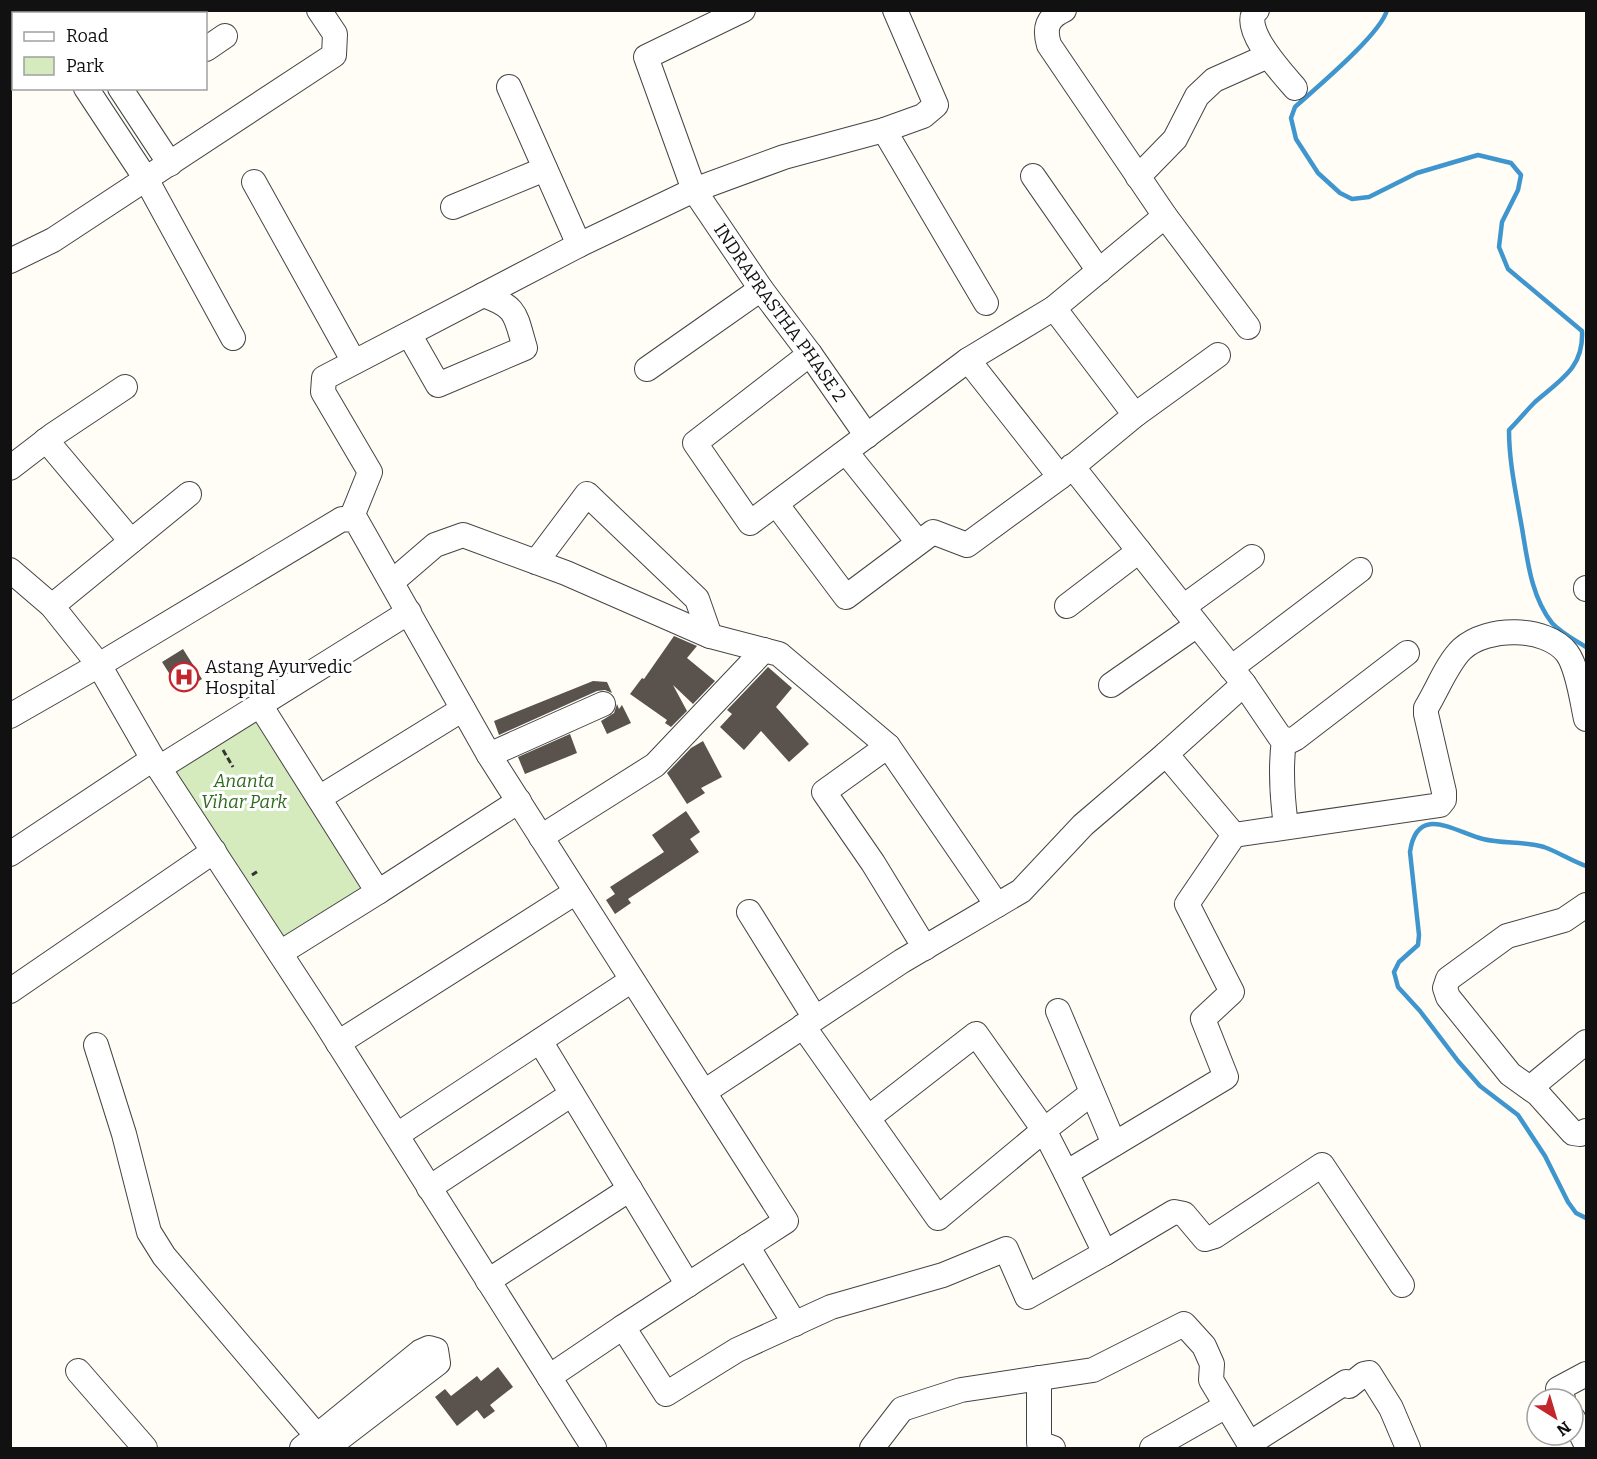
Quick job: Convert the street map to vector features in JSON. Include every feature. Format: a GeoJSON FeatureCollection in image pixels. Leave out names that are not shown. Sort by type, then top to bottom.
{"type":"FeatureCollection","features":[{"type":"Feature","properties":{"kind":"street"},"geometry":{"type":"LineString","coordinates":[[10,261],[53,240],[334,56],[335,34],[319,10]]}},
{"type":"Feature","properties":{"kind":"street","name":"INDRAPRASTHA PHASE 2"},"geometry":{"type":"LineString","coordinates":[[743,10],[646,57],[694,190],[761,289],[867,436]]}},
{"type":"Feature","properties":{"kind":"street"},"geometry":{"type":"LineString","coordinates":[[351,519],[369,472],[324,392],[324,378],[579,244],[694,190],[784,157],[884,130],[923,116],[936,105],[895,10]]}},
{"type":"Feature","properties":{"kind":"street"},"geometry":{"type":"LineString","coordinates":[[1064,10],[1054,15],[1048,23],[1046,35],[1049,45],[1165,216],[1248,327]]}},
{"type":"Feature","properties":{"kind":"street"},"geometry":{"type":"LineString","coordinates":[[1257,10],[1251,20],[1268,56],[1295,88]]}},
{"type":"Feature","properties":{"kind":"street"},"geometry":{"type":"LineString","coordinates":[[1138,177],[1175,139],[1197,96],[1214,80],[1268,56]]}},
{"type":"Feature","properties":{"kind":"street"},"geometry":{"type":"LineString","coordinates":[[509,87],[579,244]]}},
{"type":"Feature","properties":{"kind":"street"},"geometry":{"type":"LineString","coordinates":[[87,90],[146,179],[233,339]]}},
{"type":"Feature","properties":{"kind":"street"},"geometry":{"type":"LineString","coordinates":[[132,93],[170,164]]}},
{"type":"Feature","properties":{"kind":"street"},"geometry":{"type":"LineString","coordinates":[[884,130],[986,303]]}},
{"type":"Feature","properties":{"kind":"street"},"geometry":{"type":"LineString","coordinates":[[453,207],[545,169]]}},
{"type":"Feature","properties":{"kind":"street"},"geometry":{"type":"LineString","coordinates":[[1033,176],[1099,271]]}},
{"type":"Feature","properties":{"kind":"street"},"geometry":{"type":"LineString","coordinates":[[254,182],[354,362]]}},
{"type":"Feature","properties":{"kind":"street"},"geometry":{"type":"LineString","coordinates":[[810,354],[694,443],[750,523],[968,360],[1054,308],[1165,216]]}},
{"type":"Feature","properties":{"kind":"street"},"geometry":{"type":"LineString","coordinates":[[647,369],[761,289]]}},
{"type":"Feature","properties":{"kind":"street"},"geometry":{"type":"LineString","coordinates":[[409,334],[438,385],[525,348],[516,317],[510,309],[503,302],[483,295]]}},
{"type":"Feature","properties":{"kind":"street"},"geometry":{"type":"LineString","coordinates":[[1054,308],[1135,416]]}},
{"type":"Feature","properties":{"kind":"street"},"geometry":{"type":"LineString","coordinates":[[777,504],[846,597],[933,532],[967,544],[1066,472],[1135,416],[1218,355]]}},
{"type":"Feature","properties":{"kind":"street"},"geometry":{"type":"LineString","coordinates":[[968,360],[1139,551],[1284,740],[1290,741],[1296,738],[1407,653]]}},
{"type":"Feature","properties":{"kind":"street"},"geometry":{"type":"LineString","coordinates":[[10,468],[46,440],[125,387]]}},
{"type":"Feature","properties":{"kind":"street"},"geometry":{"type":"LineString","coordinates":[[46,440],[130,542]]}},
{"type":"Feature","properties":{"kind":"street"},"geometry":{"type":"LineString","coordinates":[[846,452],[918,542]]}},
{"type":"Feature","properties":{"kind":"street"},"geometry":{"type":"LineString","coordinates":[[52,606],[189,494]]}},
{"type":"Feature","properties":{"kind":"street"},"geometry":{"type":"LineString","coordinates":[[536,562],[587,494],[697,599],[710,636]]}},
{"type":"Feature","properties":{"kind":"street"},"geometry":{"type":"LineString","coordinates":[[10,716],[342,519],[356,520],[489,755],[786,1221],[549,1377]]}},
{"type":"Feature","properties":{"kind":"street"},"geometry":{"type":"LineString","coordinates":[[392,582],[435,545],[463,535],[566,573],[710,636],[779,654],[888,746],[997,905]]}},
{"type":"Feature","properties":{"kind":"street"},"geometry":{"type":"LineString","coordinates":[[1067,606],[1139,551]]}},
{"type":"Feature","properties":{"kind":"street"},"geometry":{"type":"LineString","coordinates":[[1111,685],[1190,616],[1252,557]]}},
{"type":"Feature","properties":{"kind":"street"},"geometry":{"type":"LineString","coordinates":[[10,570],[52,606],[99,665],[156,763],[338,1043],[594,1449]]}},
{"type":"Feature","properties":{"kind":"street"},"geometry":{"type":"LineString","coordinates":[[704,1092],[925,948],[1021,891],[1083,825],[1166,754],[1237,676],[1360,570]]}},
{"type":"Feature","properties":{"kind":"street"},"geometry":{"type":"LineString","coordinates":[[10,854],[156,763],[260,705],[409,612]]}},
{"type":"Feature","properties":{"kind":"street"},"geometry":{"type":"LineString","coordinates":[[1066,1173],[1226,1077],[1203,1019],[1232,992],[1187,904],[1234,834],[1440,804],[1444,800],[1444,792],[1426,708],[1464,646],[1501,632],[1524,632],[1552,641],[1568,654],[1587,719]]}},
{"type":"Feature","properties":{"kind":"street"},"geometry":{"type":"LineString","coordinates":[[541,837],[655,765],[764,650]]}},
{"type":"Feature","properties":{"kind":"street"},"geometry":{"type":"LineString","coordinates":[[489,755],[603,704]]}},
{"type":"Feature","properties":{"kind":"street"},"geometry":{"type":"LineString","coordinates":[[260,705],[378,892]]}},
{"type":"Feature","properties":{"kind":"street"},"geometry":{"type":"LineString","coordinates":[[319,798],[463,709]]}},
{"type":"Feature","properties":{"kind":"street"},"geometry":{"type":"LineString","coordinates":[[1284,740],[1281,783],[1286,825]]}},
{"type":"Feature","properties":{"kind":"street"},"geometry":{"type":"LineString","coordinates":[[888,746],[824,792],[873,863],[925,948]]}},
{"type":"Feature","properties":{"kind":"street"},"geometry":{"type":"LineString","coordinates":[[1166,754],[1234,834]]}},
{"type":"Feature","properties":{"kind":"street"},"geometry":{"type":"LineString","coordinates":[[280,953],[519,801]]}},
{"type":"Feature","properties":{"kind":"street"},"geometry":{"type":"LineString","coordinates":[[10,991],[214,851]]}},
{"type":"Feature","properties":{"kind":"street"},"geometry":{"type":"LineString","coordinates":[[338,1043],[576,892]]}},
{"type":"Feature","properties":{"kind":"street"},"geometry":{"type":"LineString","coordinates":[[1587,905],[1564,920],[1507,936],[1448,979],[1445,988],[1448,997],[1509,1074],[1538,1094],[1573,1133],[1580,1134],[1587,1131]]}},
{"type":"Feature","properties":{"kind":"street"},"geometry":{"type":"LineString","coordinates":[[749,912],[809,1022],[868,1118],[938,1218],[1092,1093]]}},
{"type":"Feature","properties":{"kind":"street"},"geometry":{"type":"LineString","coordinates":[[397,1136],[632,980]]}},
{"type":"Feature","properties":{"kind":"street"},"geometry":{"type":"LineString","coordinates":[[1058,1011],[1114,1144]]}},
{"type":"Feature","properties":{"kind":"street"},"geometry":{"type":"LineString","coordinates":[[868,1118],[976,1035],[1044,1130],[1106,1253]]}},
{"type":"Feature","properties":{"kind":"street"},"geometry":{"type":"LineString","coordinates":[[540,1041],[688,1285]]}},
{"type":"Feature","properties":{"kind":"street"},"geometry":{"type":"LineString","coordinates":[[1530,1088],[1587,1042]]}},
{"type":"Feature","properties":{"kind":"street"},"geometry":{"type":"LineString","coordinates":[[96,1045],[124,1134],[149,1232],[165,1257],[315,1444]]}},
{"type":"Feature","properties":{"kind":"street"},"geometry":{"type":"LineString","coordinates":[[429,1188],[572,1094]]}},
{"type":"Feature","properties":{"kind":"street"},"geometry":{"type":"LineString","coordinates":[[623,1327],[666,1394],[737,1350],[831,1307],[944,1275],[1006,1250],[1027,1297],[1174,1212],[1184,1214],[1205,1239],[1215,1236],[1322,1164],[1402,1285]]}},
{"type":"Feature","properties":{"kind":"street"},"geometry":{"type":"LineString","coordinates":[[488,1281],[630,1189]]}},
{"type":"Feature","properties":{"kind":"street"},"geometry":{"type":"LineString","coordinates":[[747,1246],[795,1324]]}},
{"type":"Feature","properties":{"kind":"street"},"geometry":{"type":"LineString","coordinates":[[872,1449],[902,1409],[961,1390],[1093,1370],[1184,1324],[1204,1346],[1212,1364],[1211,1380],[1250,1446],[1346,1382],[1349,1386],[1364,1374],[1370,1373],[1391,1408],[1408,1449]]}},
{"type":"Feature","properties":{"kind":"street"},"geometry":{"type":"LineString","coordinates":[[429,1348],[436,1350],[438,1363],[315,1444],[420,1352],[429,1348]]}},
{"type":"Feature","properties":{"kind":"street"},"geometry":{"type":"LineString","coordinates":[[78,1371],[145,1449]]}},
{"type":"Feature","properties":{"kind":"street"},"geometry":{"type":"LineString","coordinates":[[1562,1387],[1587,1374]]}},
{"type":"Feature","properties":{"kind":"street"},"geometry":{"type":"LineString","coordinates":[[1039,1378],[1043,1447]]}},
{"type":"Feature","properties":{"kind":"street"},"geometry":{"type":"LineString","coordinates":[[1152,1449],[1226,1407]]}},
{"type":"Feature","properties":{"kind":"green space","name":"Ananta Vihar Park"},"geometry":{"type":"Polygon","coordinates":[[[259,707],[370,891],[280,949],[161,768],[259,707]]]}},
{"type":"Feature","properties":{"kind":"building"},"geometry":{"type":"Polygon","coordinates":[[[674,636],[697,646],[687,658],[715,681],[693,704],[673,685],[687,711],[671,727],[665,723],[667,720],[630,694],[642,678],[644,679],[674,636]]]}},
{"type":"Feature","properties":{"kind":"building"},"geometry":{"type":"Polygon","coordinates":[[[183,649],[202,679],[181,692],[162,662],[183,649]]]}},
{"type":"Feature","properties":{"kind":"building"},"geometry":{"type":"Polygon","coordinates":[[[768,667],[792,688],[776,707],[809,744],[789,762],[761,731],[744,750],[720,727],[732,714],[727,710],[768,667]]]}},
{"type":"Feature","properties":{"kind":"building"},"geometry":{"type":"Polygon","coordinates":[[[593,681],[607,682],[612,693],[605,690],[597,691],[499,735],[494,721],[593,681]]]}},
{"type":"Feature","properties":{"kind":"building"},"geometry":{"type":"Polygon","coordinates":[[[617,704],[619,709],[622,705],[631,723],[607,734],[601,721],[614,713],[617,704]]]}},
{"type":"Feature","properties":{"kind":"building"},"geometry":{"type":"Polygon","coordinates":[[[570,734],[577,753],[525,774],[518,757],[570,734]]]}},
{"type":"Feature","properties":{"kind":"building"},"geometry":{"type":"Polygon","coordinates":[[[703,741],[722,777],[701,788],[705,793],[687,804],[667,773],[691,748],[703,741]]]}},
{"type":"Feature","properties":{"kind":"building"},"geometry":{"type":"Polygon","coordinates":[[[686,811],[700,832],[690,839],[699,852],[628,899],[631,903],[615,914],[606,900],[615,894],[610,887],[664,852],[652,835],[686,811]]]}},
{"type":"Feature","properties":{"kind":"building"},"geometry":{"type":"Polygon","coordinates":[[[498,1367],[513,1387],[490,1405],[495,1411],[484,1419],[477,1410],[457,1426],[435,1397],[445,1389],[451,1396],[477,1376],[481,1381],[498,1367]]]}},
{"type":"Feature","properties":{"kind":"waterway"},"geometry":{"type":"LineString","coordinates":[[1387,10],[1373,33],[1361,46],[1295,107],[1291,118],[1296,139],[1318,173],[1340,193],[1352,199],[1369,197],[1417,173],[1478,155],[1511,163],[1521,175],[1518,190],[1502,222],[1499,247],[1508,269],[1582,331],[1582,344],[1575,364],[1569,372],[1535,402],[1509,430],[1513,474],[1527,559],[1538,599],[1552,623],[1586,647]]}},
{"type":"Feature","properties":{"kind":"waterway"},"geometry":{"type":"LineString","coordinates":[[1586,866],[1536,845],[1483,839],[1439,825],[1420,828],[1414,837],[1410,852],[1419,935],[1418,945],[1399,962],[1394,972],[1398,987],[1420,1011],[1458,1061],[1480,1086],[1518,1115],[1545,1156],[1568,1202],[1576,1213],[1586,1218]]}},
{"type":"Feature","properties":{"kind":"place","name":"Astang Ayurvedic Hospital"},"geometry":{"type":"Point","coordinates":[184,677]}}]}
